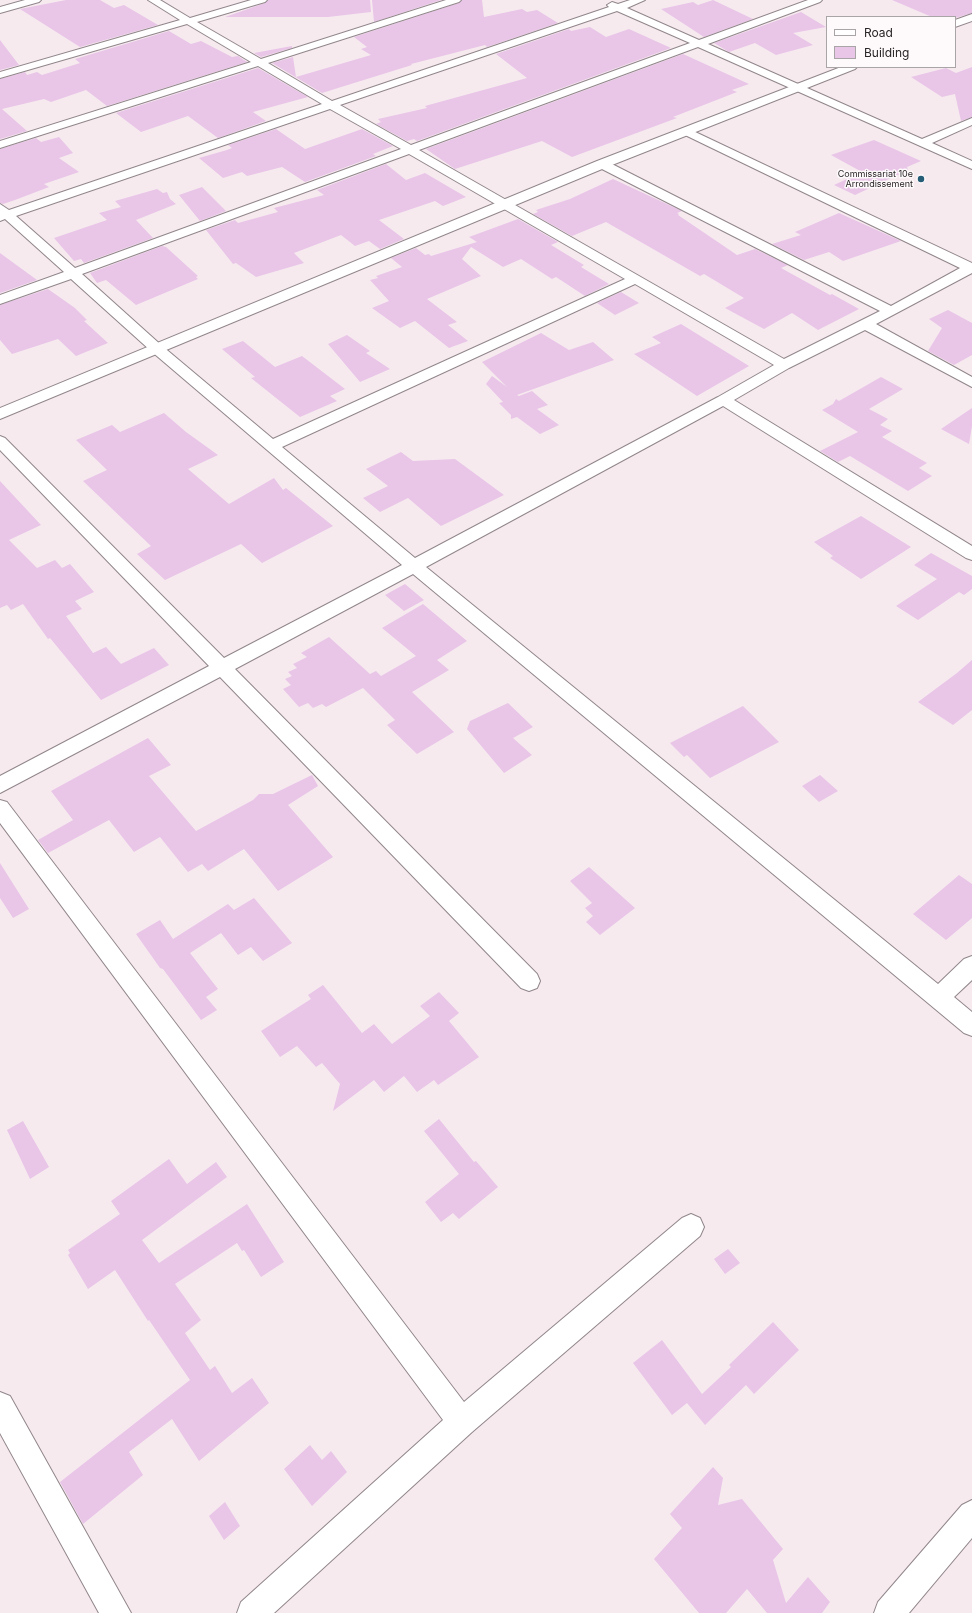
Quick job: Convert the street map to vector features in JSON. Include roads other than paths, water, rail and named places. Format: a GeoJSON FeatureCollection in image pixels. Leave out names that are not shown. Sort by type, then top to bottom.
{"type":"FeatureCollection","features":[{"type":"Feature","properties":{"kind":"street"},"geometry":{"type":"LineString","coordinates":[[0,10],[36,0]]}},
{"type":"Feature","properties":{"kind":"street"},"geometry":{"type":"LineString","coordinates":[[153,0],[330,104],[784,365]]}},
{"type":"Feature","properties":{"kind":"street"},"geometry":{"type":"LineString","coordinates":[[0,75],[262,0]]}},
{"type":"Feature","properties":{"kind":"street"},"geometry":{"type":"LineString","coordinates":[[0,145],[456,0]]}},
{"type":"Feature","properties":{"kind":"street"},"geometry":{"type":"LineString","coordinates":[[600,0],[972,165]]}},
{"type":"Feature","properties":{"kind":"street"},"geometry":{"type":"LineString","coordinates":[[3,213],[640,0]]}},
{"type":"Feature","properties":{"kind":"street"},"geometry":{"type":"LineString","coordinates":[[0,300],[817,0]]}},
{"type":"Feature","properties":{"kind":"street"},"geometry":{"type":"LineString","coordinates":[[956,24],[972,17]]}},
{"type":"Feature","properties":{"kind":"street"},"geometry":{"type":"LineString","coordinates":[[0,414],[602,164],[849,68]]}},
{"type":"Feature","properties":{"kind":"street"},"geometry":{"type":"LineString","coordinates":[[922,143],[972,121]]}},
{"type":"Feature","properties":{"kind":"street"},"geometry":{"type":"LineString","coordinates":[[687,132],[971,268]]}},
{"type":"Feature","properties":{"kind":"street"},"geometry":{"type":"LineString","coordinates":[[602,164],[891,311]]}},
{"type":"Feature","properties":{"kind":"street"},"geometry":{"type":"LineString","coordinates":[[3,213],[74,273],[156,348],[414,566],[972,1026]]}},
{"type":"Feature","properties":{"kind":"street"},"geometry":{"type":"LineString","coordinates":[[0,785],[414,566],[723,400],[784,365],[891,311],[971,268]]}},
{"type":"Feature","properties":{"kind":"street"},"geometry":{"type":"LineString","coordinates":[[271,446],[635,279]]}},
{"type":"Feature","properties":{"kind":"street"},"geometry":{"type":"LineString","coordinates":[[865,324],[972,383]]}},
{"type":"Feature","properties":{"kind":"street"},"geometry":{"type":"LineString","coordinates":[[723,400],[972,554]]}},
{"type":"Feature","properties":{"kind":"street"},"geometry":{"type":"LineString","coordinates":[[0,441],[529,981]]}},
{"type":"Feature","properties":{"kind":"street"},"geometry":{"type":"LineString","coordinates":[[0,808],[462,1422]]}},
{"type":"Feature","properties":{"kind":"street"},"geometry":{"type":"LineString","coordinates":[[938,998],[972,966]]}},
{"type":"Feature","properties":{"kind":"street"},"geometry":{"type":"LineString","coordinates":[[252,1613],[462,1422],[692,1227]]}},
{"type":"Feature","properties":{"kind":"street"},"geometry":{"type":"LineString","coordinates":[[0,1406],[116,1613]]}},
{"type":"Feature","properties":{"kind":"street"},"geometry":{"type":"LineString","coordinates":[[889,1613],[972,1515]]}},
{"type":"Feature","properties":{"kind":"place","name":"Commissariat 10e Arrondissement"},"geometry":{"type":"Point","coordinates":[921,179]}}]}
